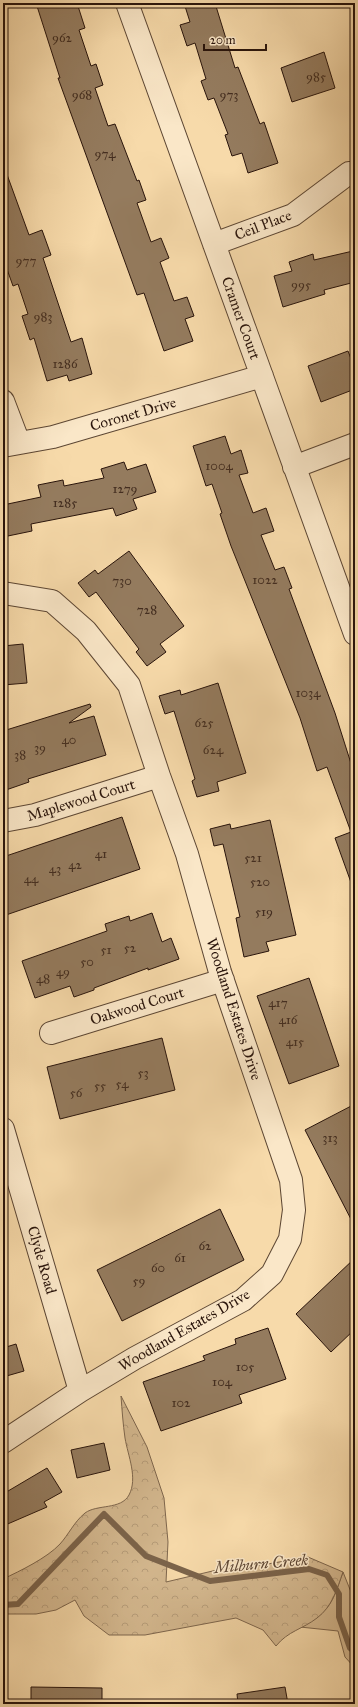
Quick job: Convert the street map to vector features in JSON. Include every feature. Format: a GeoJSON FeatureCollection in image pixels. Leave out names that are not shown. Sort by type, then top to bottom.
{"type":"FeatureCollection","features":[{"type":"Feature","properties":{"kind":"street","name":"Cramer Court"},"geometry":{"type":"LineString","coordinates":[[127,3],[355,634]]}},
{"type":"Feature","properties":{"kind":"street","name":"Ceil Place"},"geometry":{"type":"LineString","coordinates":[[214,244],[293,215],[349,173]]}},
{"type":"Feature","properties":{"kind":"street","name":"Coronet Drive"},"geometry":{"type":"LineString","coordinates":[[11,445],[52,437],[262,376]]}},
{"type":"Feature","properties":{"kind":"street"},"geometry":{"type":"LineString","coordinates":[[3,401],[11,445]]}},
{"type":"Feature","properties":{"kind":"street"},"geometry":{"type":"LineString","coordinates":[[294,467],[355,444]]}},
{"type":"Feature","properties":{"kind":"street","name":"Woodland Estates Drive"},"geometry":{"type":"LineString","coordinates":[[3,594],[52,600],[86,631],[129,685],[187,854],[223,980],[291,1180],[294,1210],[290,1239],[272,1274],[243,1300],[135,1358],[80,1391],[3,1442]]}},
{"type":"Feature","properties":{"kind":"street","name":"Maplewood Court"},"geometry":{"type":"LineString","coordinates":[[3,821],[35,815],[159,776]]}},
{"type":"Feature","properties":{"kind":"street","name":"Oakwood Court"},"geometry":{"type":"LineString","coordinates":[[51,1033],[223,980]]}},
{"type":"Feature","properties":{"kind":"street","name":"Clyde Road"},"geometry":{"type":"LineString","coordinates":[[3,1129],[80,1391]]}},
{"type":"Feature","properties":{"kind":"green space"},"geometry":{"type":"Polygon","coordinates":[[[121,1396],[147,1447],[164,1498],[168,1542],[166,1582],[221,1569],[256,1566],[308,1557],[343,1572],[339,1585],[327,1609],[322,1614],[312,1622],[291,1633],[276,1646],[263,1630],[236,1618],[145,1635],[109,1635],[84,1616],[75,1600],[56,1610],[36,1614],[3,1614],[3,1579],[33,1564],[55,1549],[85,1513],[96,1508],[120,1503],[129,1495],[133,1481],[132,1467],[125,1438],[121,1396]]]}},
{"type":"Feature","properties":{"kind":"green space"},"geometry":{"type":"Polygon","coordinates":[[[343,1572],[355,1602],[355,1668],[345,1657],[338,1631],[300,1627],[318,1616],[329,1605],[333,1599],[343,1572]]]}},
{"type":"Feature","properties":{"kind":"building"},"geometry":{"type":"Polygon","coordinates":[[[36,3],[77,3],[85,28],[79,30],[91,66],[96,64],[103,85],[95,88],[108,126],[115,124],[137,181],[139,180],[146,200],[137,203],[151,242],[161,238],[169,258],[160,262],[174,301],[187,297],[194,316],[185,319],[193,341],[164,351],[144,293],[137,295],[58,78],[60,78],[36,3]]]}},
{"type":"Feature","properties":{"kind":"building"},"geometry":{"type":"Polygon","coordinates":[[[184,3],[215,3],[235,68],[238,67],[260,124],[264,122],[278,163],[248,173],[242,153],[232,156],[225,135],[228,134],[214,98],[208,100],[201,81],[206,79],[195,43],[187,46],[180,25],[190,22],[184,3]]]}},
{"type":"Feature","properties":{"kind":"building"},"geometry":{"type":"Polygon","coordinates":[[[324,52],[335,88],[292,102],[281,68],[324,52]]]}},
{"type":"Feature","properties":{"kind":"building"},"geometry":{"type":"Polygon","coordinates":[[[3,169],[5,169],[29,235],[42,230],[51,255],[43,258],[71,342],[82,338],[92,374],[69,381],[67,375],[47,381],[34,338],[30,340],[22,316],[28,314],[18,284],[13,286],[3,258],[3,169]]]}},
{"type":"Feature","properties":{"kind":"building"},"geometry":{"type":"Polygon","coordinates":[[[353,251],[355,259],[355,282],[324,290],[325,294],[283,307],[274,276],[292,271],[289,262],[313,254],[314,260],[353,251]]]}},
{"type":"Feature","properties":{"kind":"building"},"geometry":{"type":"Polygon","coordinates":[[[348,351],[355,369],[355,389],[321,402],[308,366],[348,351]]]}},
{"type":"Feature","properties":{"kind":"building"},"geometry":{"type":"Polygon","coordinates":[[[225,436],[231,454],[241,450],[248,473],[239,475],[253,513],[266,508],[274,531],[261,535],[275,570],[284,567],[292,588],[289,589],[335,713],[355,776],[355,887],[353,888],[335,838],[351,832],[327,767],[317,771],[300,718],[231,546],[212,484],[206,486],[193,446],[225,436]]]}},
{"type":"Feature","properties":{"kind":"building"},"geometry":{"type":"Polygon","coordinates":[[[124,462],[127,470],[146,464],[156,492],[133,499],[137,509],[116,516],[113,508],[31,524],[32,531],[3,537],[3,505],[41,497],[38,485],[63,480],[64,486],[104,478],[101,469],[124,462]]]}},
{"type":"Feature","properties":{"kind":"building"},"geometry":{"type":"Polygon","coordinates":[[[129,551],[184,626],[160,644],[166,652],[147,666],[136,652],[139,649],[96,592],[89,597],[78,583],[95,570],[98,574],[129,551]]]}},
{"type":"Feature","properties":{"kind":"building"},"geometry":{"type":"Polygon","coordinates":[[[23,644],[27,683],[3,685],[3,646],[23,644]]]}},
{"type":"Feature","properties":{"kind":"building"},"geometry":{"type":"Polygon","coordinates":[[[218,683],[246,773],[217,782],[219,791],[197,797],[192,781],[195,779],[174,711],[165,714],[159,696],[180,690],[181,695],[218,683]]]}},
{"type":"Feature","properties":{"kind":"building"},"geometry":{"type":"Polygon","coordinates":[[[90,704],[91,707],[69,723],[94,716],[106,755],[28,779],[29,782],[3,791],[3,731],[90,704]]]}},
{"type":"Feature","properties":{"kind":"building"},"geometry":{"type":"Polygon","coordinates":[[[122,817],[140,869],[3,916],[3,857],[122,817]]]}},
{"type":"Feature","properties":{"kind":"building"},"geometry":{"type":"Polygon","coordinates":[[[270,820],[296,935],[266,942],[269,951],[244,957],[236,918],[240,917],[223,844],[214,846],[210,829],[230,824],[231,829],[270,820]]]}},
{"type":"Feature","properties":{"kind":"building"},"geometry":{"type":"Polygon","coordinates":[[[152,913],[162,942],[171,938],[179,959],[148,970],[148,968],[74,997],[70,986],[35,998],[22,961],[107,931],[105,924],[129,916],[130,921],[152,913]]]}},
{"type":"Feature","properties":{"kind":"building"},"geometry":{"type":"Polygon","coordinates":[[[309,978],[339,1066],[289,1084],[257,996],[309,978]]]}},
{"type":"Feature","properties":{"kind":"building"},"geometry":{"type":"Polygon","coordinates":[[[162,1038],[175,1090],[60,1119],[47,1067],[162,1038]]]}},
{"type":"Feature","properties":{"kind":"building"},"geometry":{"type":"Polygon","coordinates":[[[355,1104],[355,1227],[305,1130],[355,1104]]]}},
{"type":"Feature","properties":{"kind":"building"},"geometry":{"type":"Polygon","coordinates":[[[220,1209],[244,1260],[122,1321],[97,1270],[220,1209]]]}},
{"type":"Feature","properties":{"kind":"building"},"geometry":{"type":"Polygon","coordinates":[[[355,1258],[355,1329],[331,1352],[296,1314],[355,1258]]]}},
{"type":"Feature","properties":{"kind":"building"},"geometry":{"type":"Polygon","coordinates":[[[268,1328],[286,1379],[239,1395],[242,1403],[161,1431],[143,1382],[205,1360],[203,1356],[236,1344],[235,1339],[268,1328]]]}},
{"type":"Feature","properties":{"kind":"building"},"geometry":{"type":"Polygon","coordinates":[[[16,1344],[24,1371],[3,1377],[3,1348],[16,1344]]]}},
{"type":"Feature","properties":{"kind":"building"},"geometry":{"type":"Polygon","coordinates":[[[104,1443],[110,1470],[77,1478],[71,1450],[104,1443]]]}},
{"type":"Feature","properties":{"kind":"building"},"geometry":{"type":"Polygon","coordinates":[[[47,1468],[62,1492],[44,1502],[47,1507],[3,1526],[3,1494],[47,1468]]]}},
{"type":"Feature","properties":{"kind":"building"},"geometry":{"type":"Polygon","coordinates":[[[31,1687],[102,1688],[102,1704],[31,1704],[31,1687]]]}},
{"type":"Feature","properties":{"kind":"building"},"geometry":{"type":"Polygon","coordinates":[[[285,1687],[288,1704],[238,1704],[237,1694],[285,1687]]]}},
{"type":"Feature","properties":{"kind":"waterway","name":"Milburn Creek"},"geometry":{"type":"LineString","coordinates":[[3,1605],[18,1604],[104,1514],[146,1556],[210,1581],[309,1569],[327,1575],[339,1594],[339,1617],[350,1648],[355,1652]]}}]}
